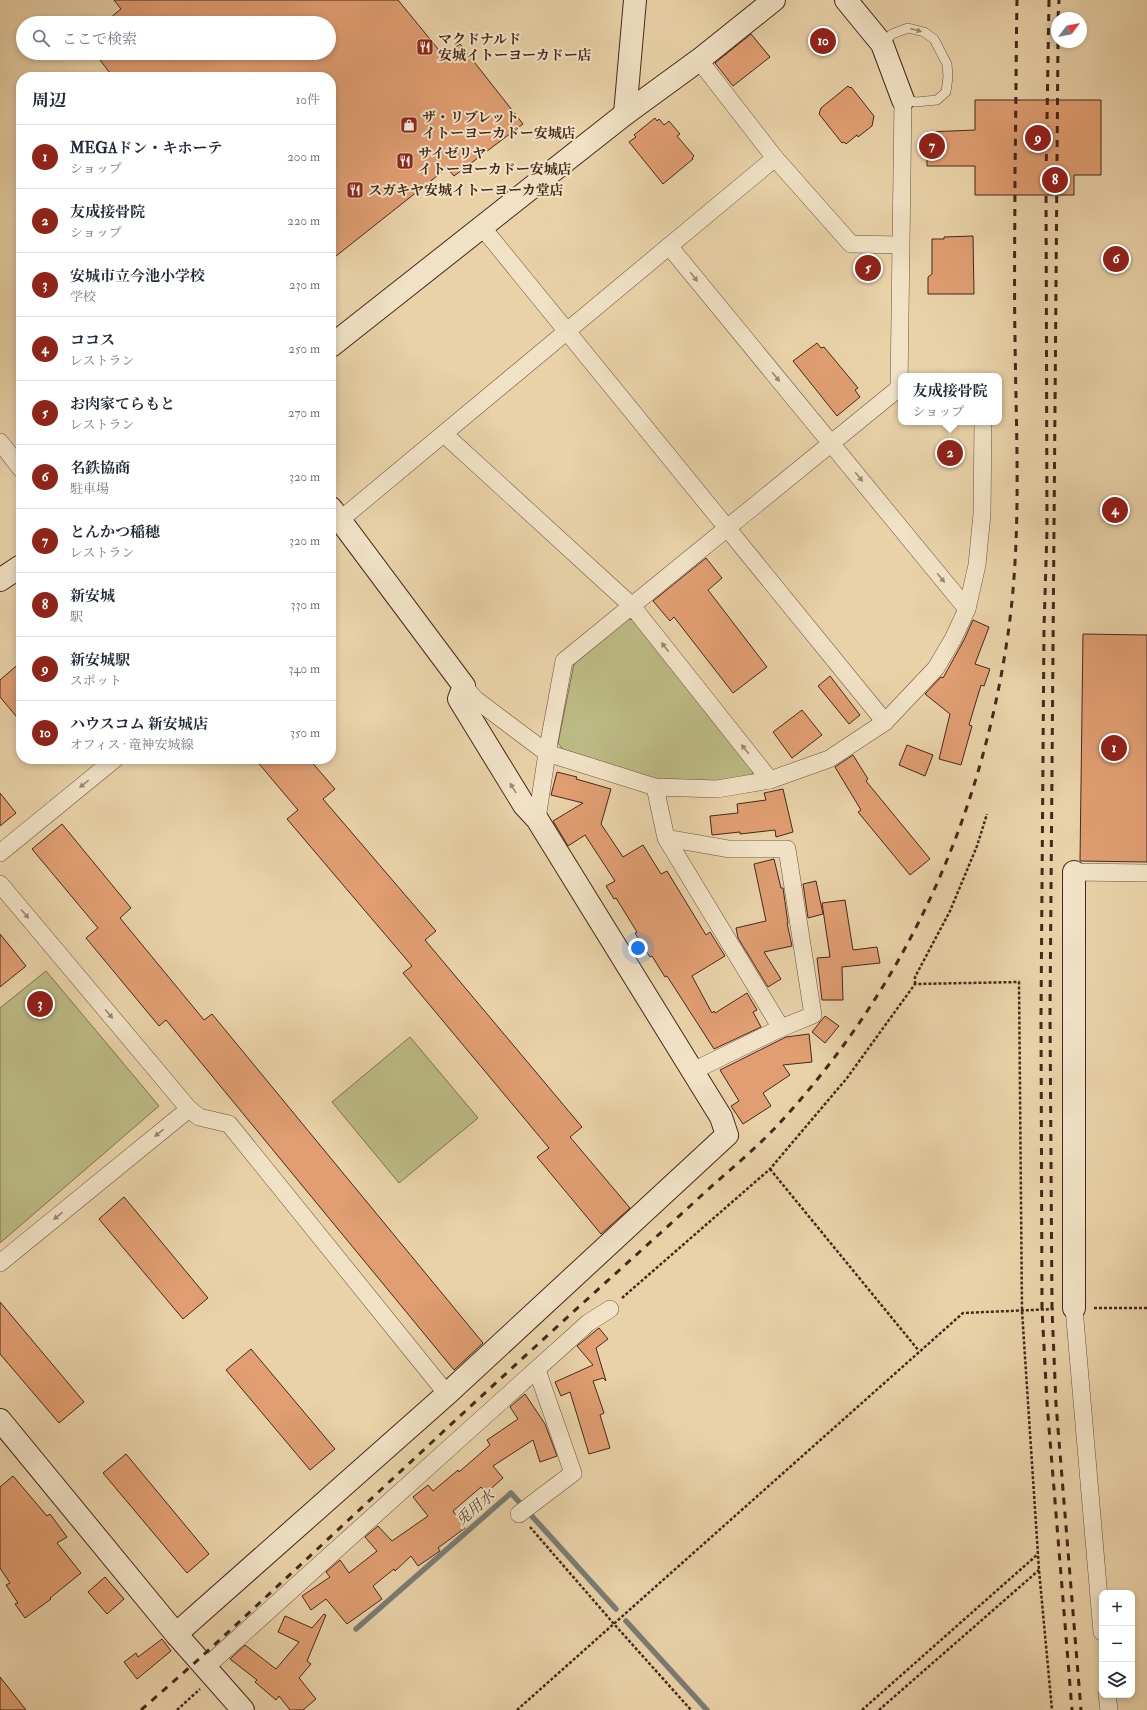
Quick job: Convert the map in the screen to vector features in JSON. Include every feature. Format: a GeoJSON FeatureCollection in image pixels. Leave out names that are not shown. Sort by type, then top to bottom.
{"type":"FeatureCollection","features":[{"type":"Feature","properties":{"kind":"street"},"geometry":{"type":"LineString","coordinates":[[625,114],[635,0]]}},
{"type":"Feature","properties":{"kind":"street"},"geometry":{"type":"LineString","coordinates":[[336,342],[583,149],[625,114],[699,60],[774,0]]}},
{"type":"Feature","properties":{"kind":"street"},"geometry":{"type":"LineString","coordinates":[[846,0],[882,44],[903,100],[900,245],[900,373]]}},
{"type":"Feature","properties":{"kind":"street"},"geometry":{"type":"LineString","coordinates":[[699,60],[776,158],[851,244],[900,245]]}},
{"type":"Feature","properties":{"kind":"street"},"geometry":{"type":"LineString","coordinates":[[776,158],[444,434],[336,514],[464,686],[475,699],[547,753],[655,788],[717,789],[770,780],[829,759],[885,722],[936,668],[953,639],[967,609],[977,565],[982,514],[983,425]]}},
{"type":"Feature","properties":{"kind":"street"},"geometry":{"type":"LineString","coordinates":[[482,227],[885,722]]}},
{"type":"Feature","properties":{"kind":"street"},"geometry":{"type":"LineString","coordinates":[[669,246],[967,609]]}},
{"type":"Feature","properties":{"kind":"street"},"geometry":{"type":"LineString","coordinates":[[537,819],[547,753],[564,661],[898,390]]}},
{"type":"Feature","properties":{"kind":"street"},"geometry":{"type":"LineString","coordinates":[[444,434],[632,606],[770,780]]}},
{"type":"Feature","properties":{"kind":"street"},"geometry":{"type":"LineString","coordinates":[[0,442],[16,462]]}},
{"type":"Feature","properties":{"kind":"street"},"geometry":{"type":"LineString","coordinates":[[0,580],[16,569]]}},
{"type":"Feature","properties":{"kind":"street"},"geometry":{"type":"LineString","coordinates":[[176,1634],[448,1394],[727,1135],[721,1117],[693,1071],[537,819],[524,805],[459,699],[464,686]]}},
{"type":"Feature","properties":{"kind":"street"},"geometry":{"type":"LineString","coordinates":[[0,853],[109,764]]}},
{"type":"Feature","properties":{"kind":"street"},"geometry":{"type":"LineString","coordinates":[[655,788],[666,838],[781,1028]]}},
{"type":"Feature","properties":{"kind":"street"},"geometry":{"type":"LineString","coordinates":[[666,838],[729,849],[787,849],[813,1015],[781,1028],[693,1071]]}},
{"type":"Feature","properties":{"kind":"street"},"geometry":{"type":"LineString","coordinates":[[1101,1626],[1074,1308],[1074,872],[1147,873]]}},
{"type":"Feature","properties":{"kind":"street"},"geometry":{"type":"LineString","coordinates":[[0,884],[189,1109],[199,1117],[229,1124],[448,1394]]}},
{"type":"Feature","properties":{"kind":"street"},"geometry":{"type":"LineString","coordinates":[[0,1263],[189,1109]]}},
{"type":"Feature","properties":{"kind":"street"},"geometry":{"type":"LineString","coordinates":[[210,1672],[588,1323],[610,1309]]}},
{"type":"Feature","properties":{"kind":"street"},"geometry":{"type":"LineString","coordinates":[[519,1514],[573,1473],[537,1370]]}},
{"type":"Feature","properties":{"kind":"street"},"geometry":{"type":"LineString","coordinates":[[0,1420],[176,1634],[243,1710]]}},
{"type":"Feature","properties":{"kind":"street"},"geometry":{"type":"LineString","coordinates":[[1107,1698],[1109,1710]]}},
{"type":"Feature","properties":{"kind":"lane"},"geometry":{"type":"LineString","coordinates":[[882,44],[892,34],[908,28],[924,32],[934,39],[947,64],[948,77],[946,92],[937,100],[916,102],[903,100]]}},
{"type":"Feature","properties":{"kind":"path"},"geometry":{"type":"LineString","coordinates":[[610,1309],[770,1169],[847,1078],[915,984],[915,977],[950,911],[977,846],[987,814]]}},
{"type":"Feature","properties":{"kind":"path"},"geometry":{"type":"LineString","coordinates":[[915,984],[1019,982],[1022,1311],[1039,1570],[1052,1710]]}},
{"type":"Feature","properties":{"kind":"path"},"geometry":{"type":"LineString","coordinates":[[770,1169],[919,1351]]}},
{"type":"Feature","properties":{"kind":"path"},"geometry":{"type":"LineString","coordinates":[[517,1710],[963,1313],[1074,1308],[1147,1308]]}},
{"type":"Feature","properties":{"kind":"path"},"geometry":{"type":"LineString","coordinates":[[519,1514],[691,1710]]}},
{"type":"Feature","properties":{"kind":"path"},"geometry":{"type":"LineString","coordinates":[[862,1710],[1038,1553]]}},
{"type":"Feature","properties":{"kind":"path"},"geometry":{"type":"LineString","coordinates":[[879,1710],[1039,1570]]}},
{"type":"Feature","properties":{"kind":"path"},"geometry":{"type":"LineString","coordinates":[[177,1710],[210,1672]]}},
{"type":"Feature","properties":{"kind":"shaded area"},"geometry":{"type":"Polygon","coordinates":[[[628,619],[639,621],[755,767],[751,776],[712,781],[676,782],[648,777],[564,751],[558,743],[574,664],[628,619]]]}},
{"type":"Feature","properties":{"kind":"shaded area"},"geometry":{"type":"Polygon","coordinates":[[[46,971],[159,1106],[0,1243],[0,1008],[46,971]]]}},
{"type":"Feature","properties":{"kind":"shaded area"},"geometry":{"type":"Polygon","coordinates":[[[410,1037],[478,1118],[399,1183],[332,1102],[410,1037]]]}},
{"type":"Feature","properties":{"kind":"building"},"geometry":{"type":"Polygon","coordinates":[[[114,0],[398,0],[443,55],[460,44],[523,124],[454,176],[447,168],[336,256],[336,72],[109,72],[100,60],[336,60],[336,16],[112,16],[121,9],[114,0]]]}},
{"type":"Feature","properties":{"kind":"building"},"geometry":{"type":"Polygon","coordinates":[[[751,34],[770,57],[733,86],[715,63],[751,34]]]}},
{"type":"Feature","properties":{"kind":"building"},"geometry":{"type":"Polygon","coordinates":[[[848,86],[850,88],[851,87],[874,116],[872,126],[846,144],[844,142],[842,143],[819,114],[821,108],[848,86]]]}},
{"type":"Feature","properties":{"kind":"building"},"geometry":{"type":"Polygon","coordinates":[[[975,100],[1101,100],[1101,175],[1074,175],[1074,195],[975,195],[975,166],[927,166],[927,132],[975,130],[975,100]]]}},
{"type":"Feature","properties":{"kind":"building"},"geometry":{"type":"Polygon","coordinates":[[[655,118],[657,121],[659,119],[664,125],[669,121],[680,134],[677,136],[694,156],[692,158],[693,159],[663,184],[629,142],[636,137],[634,135],[655,118]]]}},
{"type":"Feature","properties":{"kind":"building"},"geometry":{"type":"Polygon","coordinates":[[[973,236],[974,294],[928,294],[928,277],[932,274],[932,239],[973,236]]]}},
{"type":"Feature","properties":{"kind":"building"},"geometry":{"type":"Polygon","coordinates":[[[817,343],[821,348],[824,347],[858,388],[855,390],[860,397],[837,416],[793,361],[817,343]]]}},
{"type":"Feature","properties":{"kind":"building"},"geometry":{"type":"Polygon","coordinates":[[[706,558],[722,578],[708,590],[767,667],[733,693],[674,617],[670,621],[653,601],[706,558]]]}},
{"type":"Feature","properties":{"kind":"building"},"geometry":{"type":"Polygon","coordinates":[[[973,620],[989,627],[975,664],[990,669],[984,686],[981,685],[969,725],[972,726],[961,765],[939,759],[950,714],[925,694],[941,677],[943,678],[973,620]]]}},
{"type":"Feature","properties":{"kind":"building"},"geometry":{"type":"Polygon","coordinates":[[[1083,634],[1147,635],[1147,862],[1080,861],[1083,634]]]}},
{"type":"Feature","properties":{"kind":"building"},"geometry":{"type":"Polygon","coordinates":[[[16,666],[16,716],[0,697],[0,680],[16,666]]]}},
{"type":"Feature","properties":{"kind":"building"},"geometry":{"type":"Polygon","coordinates":[[[830,676],[860,715],[849,724],[818,686],[830,676]]]}},
{"type":"Feature","properties":{"kind":"building"},"geometry":{"type":"Polygon","coordinates":[[[802,710],[822,735],[792,758],[773,732],[802,710]]]}},
{"type":"Feature","properties":{"kind":"building"},"geometry":{"type":"Polygon","coordinates":[[[907,745],[933,755],[925,776],[899,765],[907,745]]]}},
{"type":"Feature","properties":{"kind":"building"},"geometry":{"type":"Polygon","coordinates":[[[853,755],[868,779],[866,781],[930,859],[910,875],[858,812],[861,810],[835,767],[853,755]]]}},
{"type":"Feature","properties":{"kind":"building"},"geometry":{"type":"Polygon","coordinates":[[[259,764],[313,764],[335,789],[323,799],[436,931],[425,940],[582,1127],[570,1137],[630,1208],[601,1234],[537,1157],[549,1148],[403,973],[412,966],[287,819],[298,810],[259,764]]]}},
{"type":"Feature","properties":{"kind":"building"},"geometry":{"type":"Polygon","coordinates":[[[557,772],[577,777],[576,779],[611,789],[601,824],[623,857],[643,845],[661,874],[667,871],[706,935],[710,932],[725,956],[692,976],[712,1013],[714,1011],[715,1013],[747,993],[757,1010],[753,1012],[761,1027],[714,1049],[667,976],[665,977],[652,956],[650,957],[635,933],[637,932],[616,898],[614,899],[606,886],[615,881],[585,835],[568,846],[553,821],[583,803],[551,795],[557,772]]]}},
{"type":"Feature","properties":{"kind":"building"},"geometry":{"type":"Polygon","coordinates":[[[783,789],[793,832],[776,837],[775,830],[740,834],[740,832],[712,835],[710,816],[738,813],[737,804],[766,800],[764,793],[783,789]]]}},
{"type":"Feature","properties":{"kind":"building"},"geometry":{"type":"Polygon","coordinates":[[[0,793],[16,813],[0,826],[0,793]]]}},
{"type":"Feature","properties":{"kind":"building"},"geometry":{"type":"Polygon","coordinates":[[[62,824],[131,908],[120,918],[204,1020],[212,1014],[483,1343],[454,1370],[166,1020],[159,1026],[86,938],[98,928],[32,849],[62,824]]]}},
{"type":"Feature","properties":{"kind":"building"},"geometry":{"type":"Polygon","coordinates":[[[774,859],[781,888],[783,888],[787,923],[792,946],[764,952],[781,979],[768,987],[738,938],[736,928],[766,921],[754,864],[774,859]]]}},
{"type":"Feature","properties":{"kind":"building"},"geometry":{"type":"Polygon","coordinates":[[[816,881],[823,914],[808,918],[803,884],[816,881]]]}},
{"type":"Feature","properties":{"kind":"building"},"geometry":{"type":"Polygon","coordinates":[[[845,900],[853,950],[877,947],[880,963],[842,967],[843,1000],[822,1000],[817,958],[830,957],[822,903],[845,900]]]}},
{"type":"Feature","properties":{"kind":"building"},"geometry":{"type":"Polygon","coordinates":[[[0,934],[26,966],[0,987],[0,934]]]}},
{"type":"Feature","properties":{"kind":"building"},"geometry":{"type":"Polygon","coordinates":[[[825,1016],[839,1026],[825,1043],[812,1032],[825,1016]]]}},
{"type":"Feature","properties":{"kind":"building"},"geometry":{"type":"Polygon","coordinates":[[[809,1034],[812,1062],[783,1065],[790,1075],[763,1093],[771,1106],[743,1124],[731,1106],[739,1101],[720,1070],[786,1037],[809,1034]]]}},
{"type":"Feature","properties":{"kind":"building"},"geometry":{"type":"Polygon","coordinates":[[[124,1197],[208,1298],[183,1319],[99,1219],[124,1197]]]}},
{"type":"Feature","properties":{"kind":"building"},"geometry":{"type":"Polygon","coordinates":[[[0,1302],[84,1402],[59,1423],[0,1354],[0,1302]]]}},
{"type":"Feature","properties":{"kind":"building"},"geometry":{"type":"Polygon","coordinates":[[[599,1328],[608,1339],[596,1348],[606,1381],[603,1378],[593,1381],[604,1413],[600,1415],[610,1448],[589,1454],[570,1392],[561,1396],[555,1382],[593,1365],[577,1346],[599,1328]]]}},
{"type":"Feature","properties":{"kind":"building"},"geometry":{"type":"Polygon","coordinates":[[[251,1349],[335,1449],[310,1470],[226,1370],[251,1349]]]}},
{"type":"Feature","properties":{"kind":"building"},"geometry":{"type":"Polygon","coordinates":[[[525,1394],[545,1424],[557,1456],[540,1462],[533,1440],[493,1466],[503,1478],[486,1493],[481,1487],[453,1511],[465,1528],[438,1548],[440,1551],[418,1566],[411,1556],[395,1571],[394,1569],[373,1586],[382,1599],[347,1624],[326,1599],[311,1610],[302,1596],[330,1577],[326,1572],[340,1560],[349,1573],[377,1551],[365,1537],[378,1526],[392,1541],[428,1516],[413,1497],[428,1485],[433,1491],[458,1470],[459,1472],[490,1445],[487,1440],[518,1419],[510,1407],[525,1394]]]}},
{"type":"Feature","properties":{"kind":"building"},"geometry":{"type":"Polygon","coordinates":[[[126,1454],[209,1554],[187,1573],[103,1473],[126,1454]]]}},
{"type":"Feature","properties":{"kind":"building"},"geometry":{"type":"Polygon","coordinates":[[[13,1476],[47,1516],[50,1514],[67,1537],[57,1543],[81,1573],[50,1598],[51,1599],[25,1618],[15,1604],[18,1603],[6,1585],[10,1583],[0,1568],[0,1487],[13,1476]]]}},
{"type":"Feature","properties":{"kind":"building"},"geometry":{"type":"Polygon","coordinates":[[[105,1577],[124,1599],[107,1614],[88,1592],[105,1577]]]}},
{"type":"Feature","properties":{"kind":"building"},"geometry":{"type":"Polygon","coordinates":[[[324,1614],[326,1615],[307,1661],[311,1664],[299,1678],[316,1699],[303,1710],[290,1710],[279,1696],[276,1700],[255,1682],[257,1680],[230,1659],[245,1645],[276,1669],[299,1642],[278,1632],[285,1616],[312,1628],[324,1614]]]}},
{"type":"Feature","properties":{"kind":"building"},"geometry":{"type":"Polygon","coordinates":[[[162,1639],[171,1651],[137,1679],[124,1662],[136,1653],[138,1657],[162,1639]]]}},
{"type":"Feature","properties":{"kind":"building"},"geometry":{"type":"Polygon","coordinates":[[[0,1677],[26,1710],[0,1710],[0,1677]]]}},
{"type":"Feature","properties":{"kind":"waterway","name":"兎用水"},"geometry":{"type":"LineString","coordinates":[[356,1629],[511,1493],[616,1609]]}},
{"type":"Feature","properties":{"kind":"waterway","name":"兎用水"},"geometry":{"type":"LineString","coordinates":[[626,1621],[707,1710]]}},
{"type":"Feature","properties":{"kind":"railway"},"geometry":{"type":"LineString","coordinates":[[141,1710],[199,1659],[504,1375],[775,1128],[821,1075],[862,1019],[898,960],[930,899],[956,836],[978,771],[996,703],[1008,634],[1012,597],[1017,523],[1015,316],[1017,0]]}},
{"type":"Feature","properties":{"kind":"railway"},"geometry":{"type":"LineString","coordinates":[[1049,0],[1046,180],[1047,530],[1044,627],[1041,1016],[1042,1309],[1047,1403],[1072,1710]]}},
{"type":"Feature","properties":{"kind":"railway"},"geometry":{"type":"LineString","coordinates":[[1058,12],[1059,0]]}},
{"type":"Feature","properties":{"kind":"railway"},"geometry":{"type":"LineString","coordinates":[[1058,48],[1050,1013],[1052,1309],[1056,1404],[1081,1710]]}},
{"type":"Feature","properties":{"kind":"place","name":"ハウスコム 新安城店"},"geometry":{"type":"Point","coordinates":[823,41]}},
{"type":"Feature","properties":{"kind":"place","name":"マクドナルド 安城イトーヨーカドー店"},"geometry":{"type":"Point","coordinates":[425,47]}},
{"type":"Feature","properties":{"kind":"place","name":"ザ・リブレット イトーヨーカドー安城店"},"geometry":{"type":"Point","coordinates":[409,125]}},
{"type":"Feature","properties":{"kind":"place","name":"新安城駅"},"geometry":{"type":"Point","coordinates":[1038,138]}},
{"type":"Feature","properties":{"kind":"place","name":"とんかつ稲穂"},"geometry":{"type":"Point","coordinates":[932,146]}},
{"type":"Feature","properties":{"kind":"place","name":"サイゼリヤ イトーヨーカドー安城店"},"geometry":{"type":"Point","coordinates":[405,161]}},
{"type":"Feature","properties":{"kind":"place","name":"新安城"},"geometry":{"type":"Point","coordinates":[1055,180]}},
{"type":"Feature","properties":{"kind":"place","name":"スガキヤ安城イトーヨーカ堂店"},"geometry":{"type":"Point","coordinates":[355,190]}},
{"type":"Feature","properties":{"kind":"place","name":"名鉄協商"},"geometry":{"type":"Point","coordinates":[1116,259]}},
{"type":"Feature","properties":{"kind":"place","name":"お肉家てらもと"},"geometry":{"type":"Point","coordinates":[868,268]}},
{"type":"Feature","properties":{"kind":"place","name":"友成接骨院"},"geometry":{"type":"Point","coordinates":[950,453]}},
{"type":"Feature","properties":{"kind":"place","name":"ココス"},"geometry":{"type":"Point","coordinates":[1115,510]}},
{"type":"Feature","properties":{"kind":"place","name":"MEGAドン・キホーテ"},"geometry":{"type":"Point","coordinates":[1114,748]}},
{"type":"Feature","properties":{"kind":"place","name":"安城市立今池小学校"},"geometry":{"type":"Point","coordinates":[40,1004]}}]}
